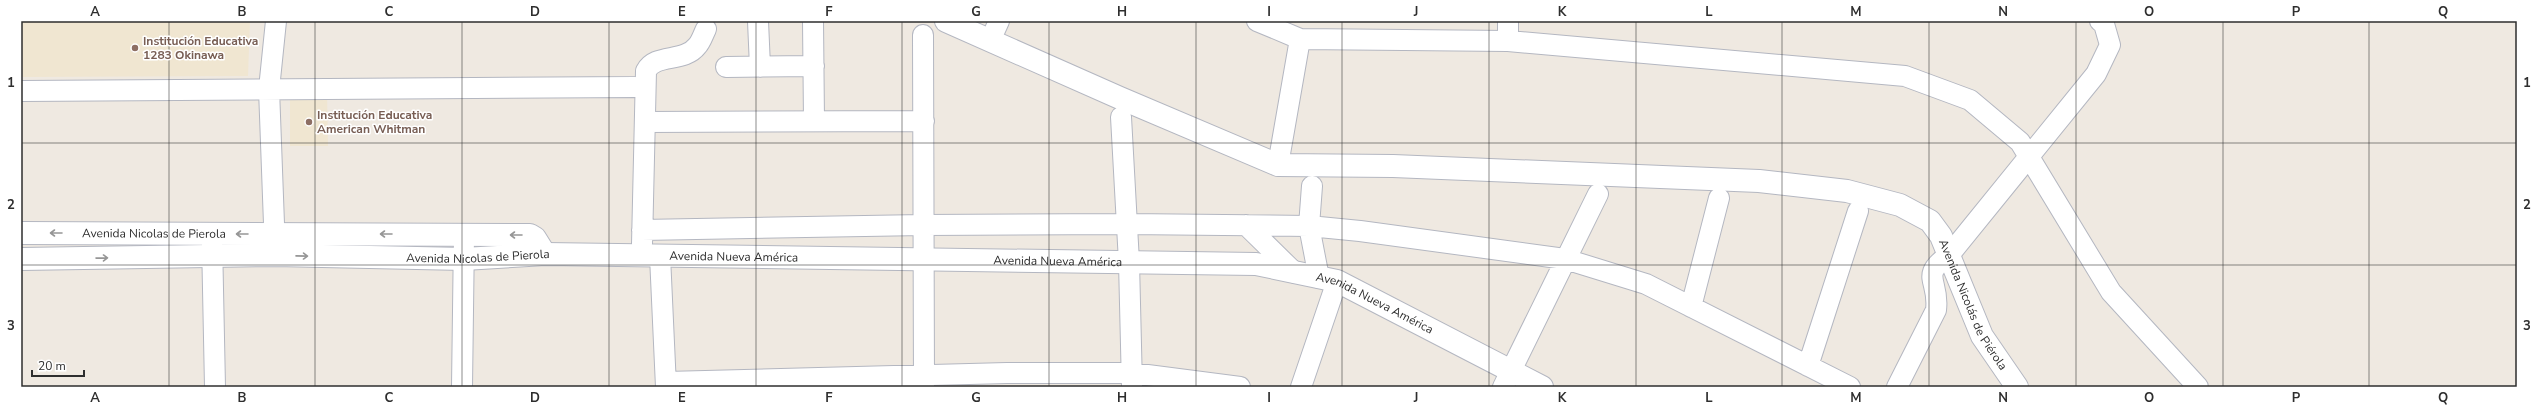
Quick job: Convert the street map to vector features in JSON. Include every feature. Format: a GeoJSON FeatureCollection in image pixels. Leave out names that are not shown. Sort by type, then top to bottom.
{"type":"FeatureCollection","features":[{"type":"Feature","properties":{"kind":"street"},"geometry":{"type":"LineString","coordinates":[[275,255],[269,89],[276,21]]}},
{"type":"Feature","properties":{"kind":"street"},"geometry":{"type":"LineString","coordinates":[[758,21],[760,67]]}},
{"type":"Feature","properties":{"kind":"street"},"geometry":{"type":"LineString","coordinates":[[813,21],[814,121]]}},
{"type":"Feature","properties":{"kind":"street"},"geometry":{"type":"LineString","coordinates":[[946,21],[1278,165],[1300,39]]}},
{"type":"Feature","properties":{"kind":"street"},"geometry":{"type":"LineString","coordinates":[[990,41],[999,21]]}},
{"type":"Feature","properties":{"kind":"street"},"geometry":{"type":"LineString","coordinates":[[1257,21],[1300,39],[1508,41],[1905,76],[1970,100],[2020,142],[2112,292],[2198,387]]}},
{"type":"Feature","properties":{"kind":"street"},"geometry":{"type":"LineString","coordinates":[[1508,21],[1508,41]]}},
{"type":"Feature","properties":{"kind":"street"},"geometry":{"type":"LineString","coordinates":[[1897,387],[1936,310],[1938,299],[1931,276],[1933,269],[1950,254],[2096,74],[2110,45],[2104,24],[2100,21]]}},
{"type":"Feature","properties":{"kind":"street"},"geometry":{"type":"LineString","coordinates":[[706,29],[697,46],[684,56],[649,65],[646,71],[642,230],[651,256],[666,384],[1132,380],[1240,387]]}},
{"type":"Feature","properties":{"kind":"street"},"geometry":{"type":"LineString","coordinates":[[923,35],[924,120],[922,260],[924,381]]}},
{"type":"Feature","properties":{"kind":"street"},"geometry":{"type":"LineString","coordinates":[[726,67],[814,66]]}},
{"type":"Feature","properties":{"kind":"street"},"geometry":{"type":"LineString","coordinates":[[21,91],[635,88]]}},
{"type":"Feature","properties":{"kind":"street"},"geometry":{"type":"LineString","coordinates":[[1121,117],[1129,262],[1132,380]]}},
{"type":"Feature","properties":{"kind":"street"},"geometry":{"type":"LineString","coordinates":[[645,122],[924,120]]}},
{"type":"Feature","properties":{"kind":"street","name":"Avenida Nicolás de Piérola"},"geometry":{"type":"LineString","coordinates":[[1278,165],[1393,166],[1759,181],[1847,191],[1900,206],[1930,221],[1950,254],[1982,336],[2017,387]]}},
{"type":"Feature","properties":{"kind":"street"},"geometry":{"type":"LineString","coordinates":[[1301,387],[1328,280],[1309,226],[1312,186]]}},
{"type":"Feature","properties":{"kind":"street"},"geometry":{"type":"LineString","coordinates":[[1507,379],[1598,194]]}},
{"type":"Feature","properties":{"kind":"street"},"geometry":{"type":"LineString","coordinates":[[1691,307],[1719,198]]}},
{"type":"Feature","properties":{"kind":"street"},"geometry":{"type":"LineString","coordinates":[[1808,366],[1858,210]]}},
{"type":"Feature","properties":{"kind":"street"},"geometry":{"type":"LineString","coordinates":[[642,230],[922,225],[1127,224],[1309,226],[1565,259],[1646,284],[1850,387]]}},
{"type":"Feature","properties":{"kind":"street"},"geometry":{"type":"LineString","coordinates":[[1246,225],[1295,273]]}},
{"type":"Feature","properties":{"kind":"street","name":"Avenida Nicolas de Pierola"},"geometry":{"type":"LineString","coordinates":[[21,233],[530,235],[535,238],[545,254],[464,259],[275,255],[21,259]]}},
{"type":"Feature","properties":{"kind":"street"},"geometry":{"type":"LineString","coordinates":[[212,234],[215,387]]}},
{"type":"Feature","properties":{"kind":"street"},"geometry":{"type":"LineString","coordinates":[[462,387],[464,235]]}},
{"type":"Feature","properties":{"kind":"street","name":"Avenida Nueva América"},"geometry":{"type":"LineString","coordinates":[[545,254],[1256,264],[1328,280],[1507,379],[1542,387]]}},
{"type":"Feature","properties":{"kind":"shaded area","name":"Institución Educativa 1283 Okinawa"},"geometry":{"type":"Polygon","coordinates":[[[21,21],[250,21],[248,76],[21,77],[21,21]]]}},
{"type":"Feature","properties":{"kind":"shaded area","name":"Institución Educativa American Whitman"},"geometry":{"type":"Polygon","coordinates":[[[327,92],[328,146],[290,146],[290,98],[327,92]]]}},
{"type":"Feature","properties":{"kind":"place","name":"Institución Educativa 1283 Okinawa"},"geometry":{"type":"Point","coordinates":[135,48]}},
{"type":"Feature","properties":{"kind":"place","name":"Institución Educativa American Whitman"},"geometry":{"type":"Point","coordinates":[309,122]}}]}
